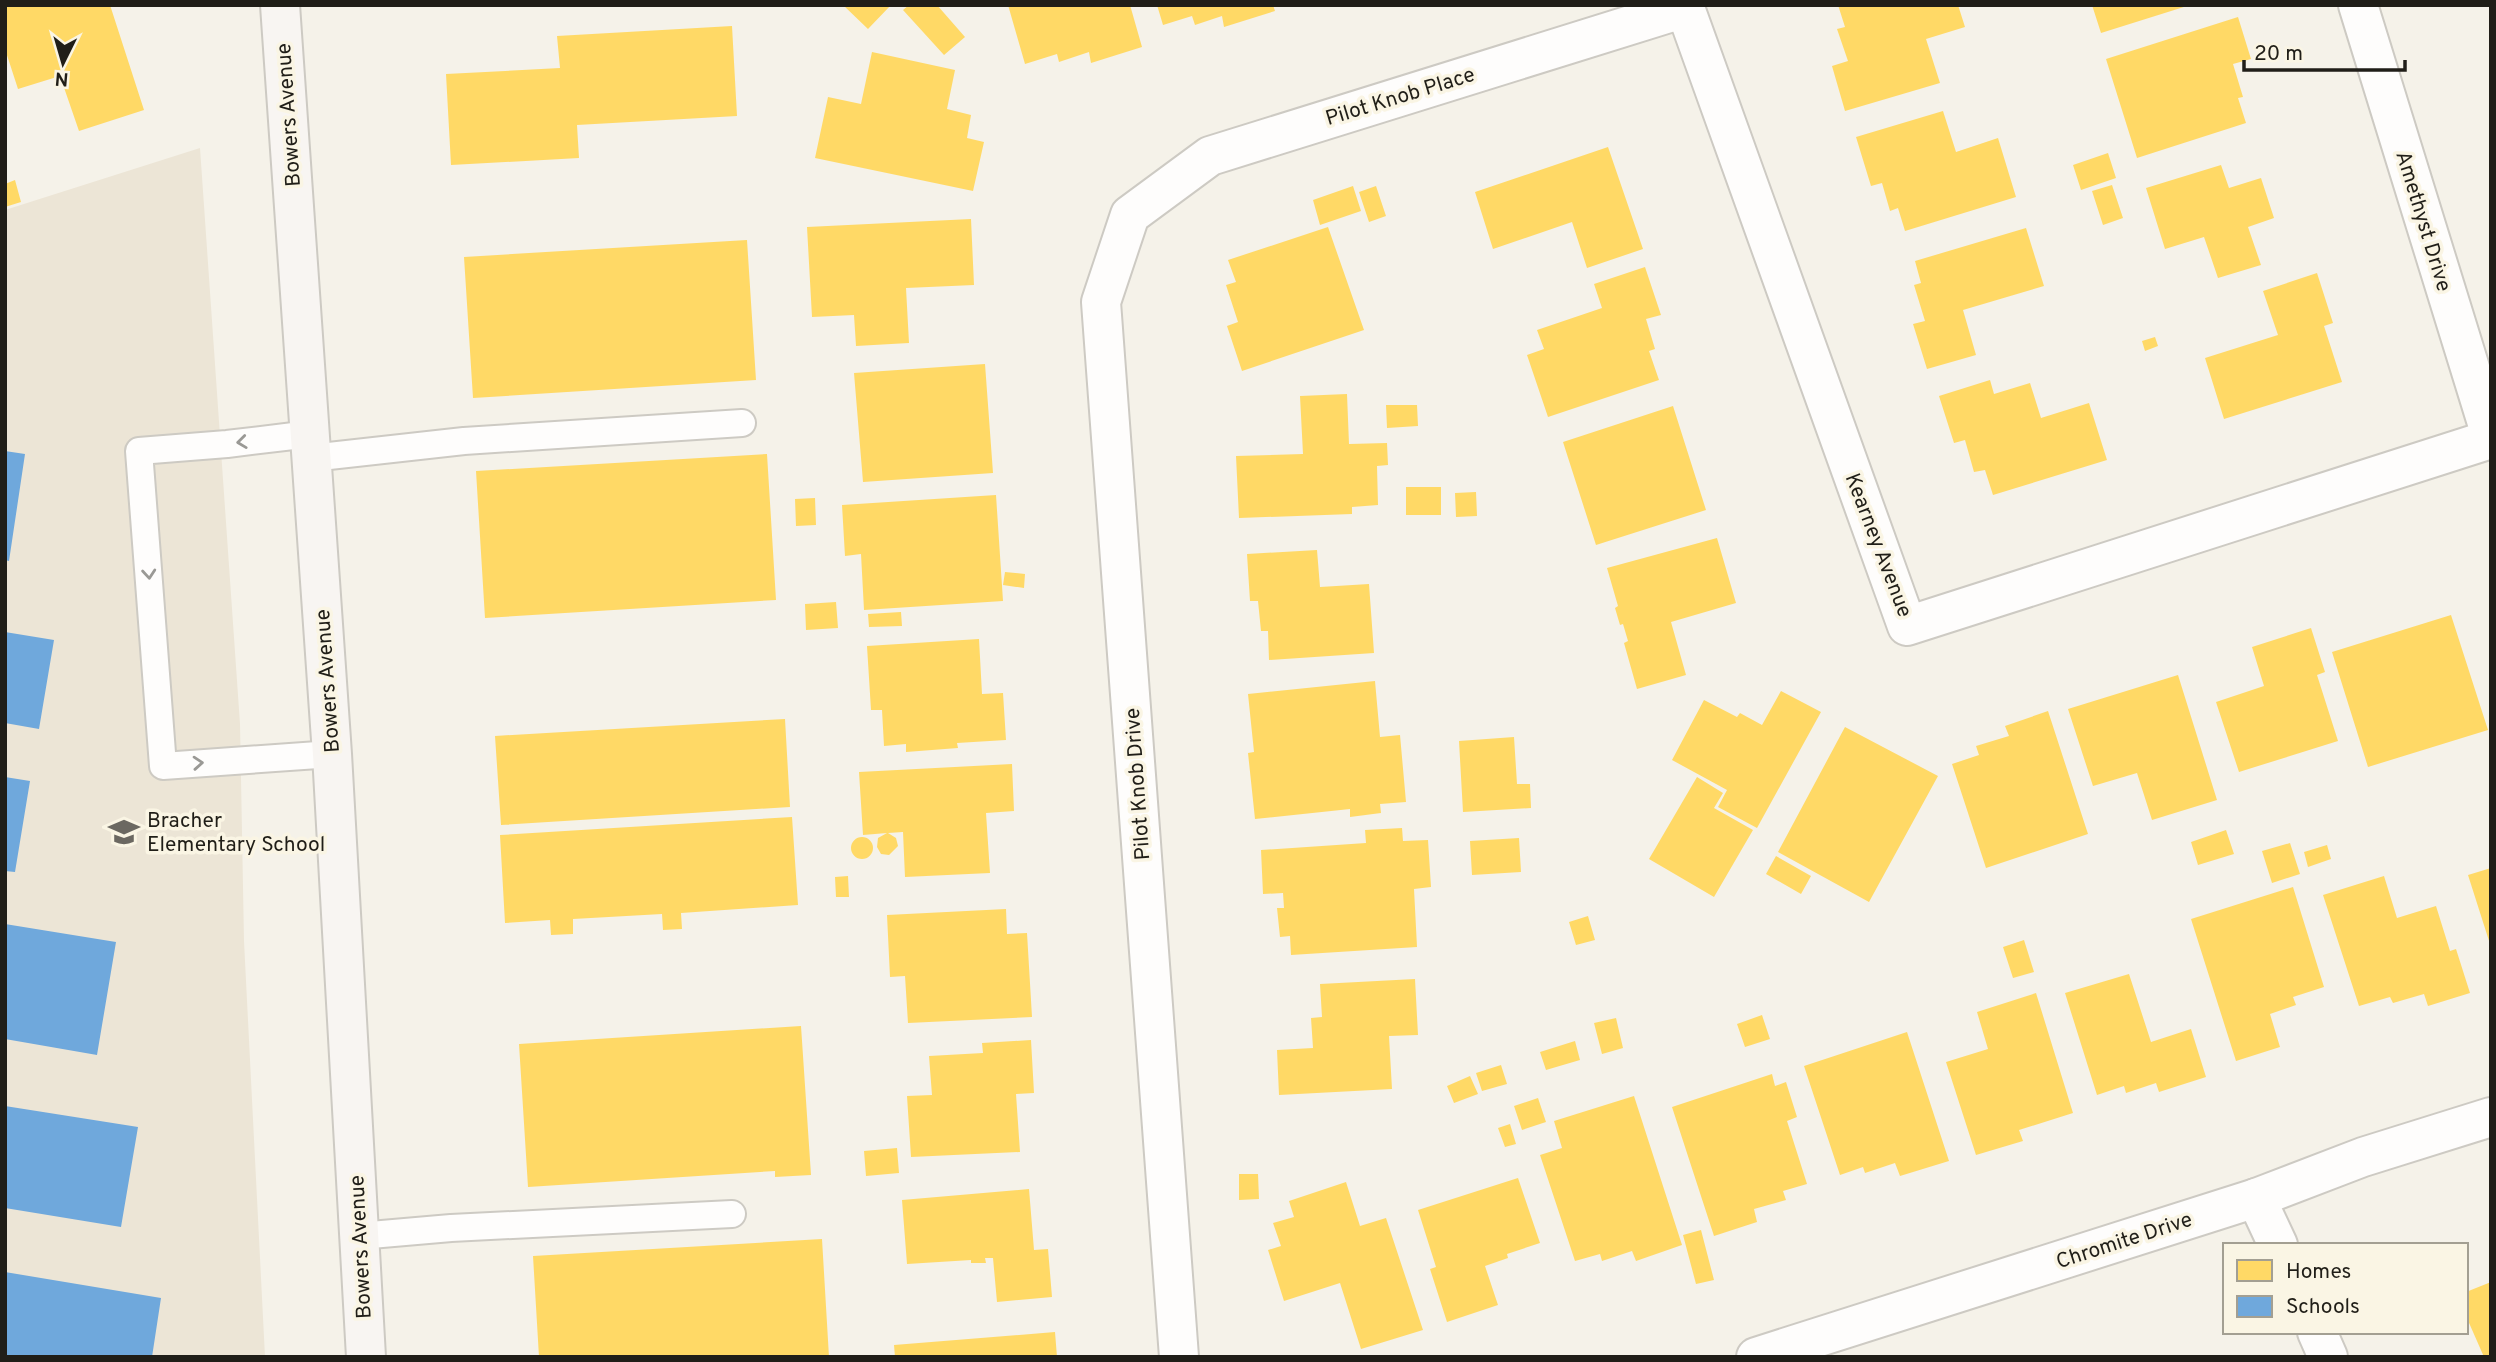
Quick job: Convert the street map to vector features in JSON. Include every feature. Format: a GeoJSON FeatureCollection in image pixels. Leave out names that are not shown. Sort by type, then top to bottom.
{"type":"FeatureCollection","features":[{"type":"Feature","properties":{"kind":"main road","name":"Bowers Avenue"},"geometry":{"type":"LineString","coordinates":[[280,5],[332,754],[366,1357]]}},
{"type":"Feature","properties":{"kind":"street","name":"Amethyst Drive"},"geometry":{"type":"LineString","coordinates":[[2358,5],[2491,437]]}},
{"type":"Feature","properties":{"kind":"street","name":"Kearney Avenue"},"geometry":{"type":"LineString","coordinates":[[1685,7],[1907,626],[2491,437]]}},
{"type":"Feature","properties":{"kind":"street","name":"Pilot Knob Place"},"geometry":{"type":"LineString","coordinates":[[1130,215],[1210,156],[1685,7]]}},
{"type":"Feature","properties":{"kind":"street","name":"Pilot Knob Drive"},"geometry":{"type":"LineString","coordinates":[[1130,215],[1101,302],[1179,1357]]}},
{"type":"Feature","properties":{"kind":"street","name":"Chromite Drive"},"geometry":{"type":"LineString","coordinates":[[1756,1357],[2256,1198],[2363,1157],[2491,1116]]}},
{"type":"Feature","properties":{"kind":"street"},"geometry":{"type":"LineString","coordinates":[[2256,1198],[2277,1243]]}},
{"type":"Feature","properties":{"kind":"street"},"geometry":{"type":"LineString","coordinates":[[2318,1334],[2328,1357]]}},
{"type":"Feature","properties":{"kind":"lane"},"geometry":{"type":"LineString","coordinates":[[332,754],[163,766],[139,451],[227,444],[311,446],[464,441],[742,423]]}},
{"type":"Feature","properties":{"kind":"lane"},"geometry":{"type":"LineString","coordinates":[[359,1236],[732,1214]]}},
{"type":"Feature","properties":{"kind":"shaded area","name":"Bracher Elementary School"},"geometry":{"type":"Polygon","coordinates":[[[200,148],[240,724],[244,941],[265,1357],[5,1357],[5,210],[200,148]]]}},
{"type":"Feature","properties":{"kind":"building: Homes"},"geometry":{"type":"Polygon","coordinates":[[[5,5],[110,5],[144,110],[79,131],[60,76],[18,89],[5,49],[5,5]]]}},
{"type":"Feature","properties":{"kind":"building: Homes"},"geometry":{"type":"Polygon","coordinates":[[[843,5],[891,5],[868,29],[843,5]]]}},
{"type":"Feature","properties":{"kind":"building: Homes"},"geometry":{"type":"Polygon","coordinates":[[[909,5],[937,5],[965,37],[944,55],[903,10],[909,5]]]}},
{"type":"Feature","properties":{"kind":"building: Homes"},"geometry":{"type":"Polygon","coordinates":[[[1008,5],[1130,5],[1142,47],[1091,63],[1089,52],[1059,62],[1057,54],[1025,64],[1008,5]]]}},
{"type":"Feature","properties":{"kind":"building: Homes"},"geometry":{"type":"Polygon","coordinates":[[[1157,5],[1273,5],[1275,11],[1224,27],[1222,16],[1195,25],[1192,16],[1163,25],[1157,5]]]}},
{"type":"Feature","properties":{"kind":"building: Homes"},"geometry":{"type":"Polygon","coordinates":[[[1838,5],[1958,5],[1965,27],[1926,39],[1940,83],[1845,111],[1832,66],[1848,61],[1837,29],[1845,27],[1838,5]]]}},
{"type":"Feature","properties":{"kind":"building: Homes"},"geometry":{"type":"Polygon","coordinates":[[[2092,5],[2187,5],[2187,6],[2101,33],[2092,5]]]}},
{"type":"Feature","properties":{"kind":"building: Homes"},"geometry":{"type":"Polygon","coordinates":[[[2238,17],[2251,59],[2233,64],[2243,97],[2238,98],[2246,123],[2137,158],[2106,59],[2238,17]]]}},
{"type":"Feature","properties":{"kind":"building: Homes"},"geometry":{"type":"Polygon","coordinates":[[[732,26],[737,116],[577,125],[579,158],[451,165],[446,74],[560,68],[557,36],[732,26]]]}},
{"type":"Feature","properties":{"kind":"building: Homes"},"geometry":{"type":"Polygon","coordinates":[[[872,52],[955,70],[947,109],[971,115],[967,138],[984,142],[973,191],[815,158],[828,97],[861,104],[872,52]]]}},
{"type":"Feature","properties":{"kind":"building: Homes"},"geometry":{"type":"Polygon","coordinates":[[[1943,111],[1956,152],[1998,138],[2016,197],[1905,231],[1898,208],[1890,211],[1882,183],[1871,186],[1856,137],[1943,111]]]}},
{"type":"Feature","properties":{"kind":"building: Homes"},"geometry":{"type":"Polygon","coordinates":[[[1608,147],[1643,249],[1587,268],[1572,222],[1493,249],[1475,192],[1608,147]]]}},
{"type":"Feature","properties":{"kind":"building: Homes"},"geometry":{"type":"Polygon","coordinates":[[[2108,153],[2116,178],[2081,190],[2073,165],[2108,153]]]}},
{"type":"Feature","properties":{"kind":"building: Homes"},"geometry":{"type":"Polygon","coordinates":[[[2221,165],[2229,188],[2261,178],[2274,218],[2248,227],[2261,265],[2218,278],[2204,237],[2165,249],[2146,188],[2221,165]]]}},
{"type":"Feature","properties":{"kind":"building: Homes"},"geometry":{"type":"Polygon","coordinates":[[[15,180],[21,202],[5,207],[5,184],[15,180]]]}},
{"type":"Feature","properties":{"kind":"building: Homes"},"geometry":{"type":"Polygon","coordinates":[[[2112,185],[2123,218],[2103,225],[2092,191],[2112,185]]]}},
{"type":"Feature","properties":{"kind":"building: Homes"},"geometry":{"type":"Polygon","coordinates":[[[1353,186],[1361,211],[1320,225],[1313,200],[1353,186]]]}},
{"type":"Feature","properties":{"kind":"building: Homes"},"geometry":{"type":"Polygon","coordinates":[[[1376,186],[1386,216],[1369,222],[1359,192],[1376,186]]]}},
{"type":"Feature","properties":{"kind":"building: Homes"},"geometry":{"type":"Polygon","coordinates":[[[971,219],[974,285],[906,288],[909,343],[856,346],[854,315],[812,317],[807,227],[971,219]]]}},
{"type":"Feature","properties":{"kind":"building: Homes"},"geometry":{"type":"Polygon","coordinates":[[[1328,227],[1364,330],[1242,371],[1227,326],[1238,322],[1226,285],[1236,282],[1228,260],[1328,227]]]}},
{"type":"Feature","properties":{"kind":"building: Homes"},"geometry":{"type":"Polygon","coordinates":[[[2026,228],[2044,286],[1963,310],[1976,355],[1927,369],[1913,324],[1925,321],[1914,285],[1921,283],[1915,261],[2026,228]]]}},
{"type":"Feature","properties":{"kind":"building: Homes"},"geometry":{"type":"Polygon","coordinates":[[[747,240],[756,380],[473,398],[464,257],[747,240]]]}},
{"type":"Feature","properties":{"kind":"building: Homes"},"geometry":{"type":"Polygon","coordinates":[[[1645,267],[1661,315],[1646,319],[1655,349],[1649,351],[1659,380],[1548,417],[1527,355],[1544,349],[1537,330],[1602,308],[1594,284],[1645,267]]]}},
{"type":"Feature","properties":{"kind":"building: Homes"},"geometry":{"type":"Polygon","coordinates":[[[2317,273],[2333,323],[2324,326],[2342,382],[2224,419],[2205,358],[2278,335],[2263,291],[2317,273]]]}},
{"type":"Feature","properties":{"kind":"building: Homes"},"geometry":{"type":"Polygon","coordinates":[[[2155,337],[2158,346],[2145,351],[2142,341],[2155,337]]]}},
{"type":"Feature","properties":{"kind":"building: Homes"},"geometry":{"type":"Polygon","coordinates":[[[985,364],[993,473],[863,482],[854,373],[985,364]]]}},
{"type":"Feature","properties":{"kind":"building: Homes"},"geometry":{"type":"Polygon","coordinates":[[[1990,380],[1994,394],[2030,383],[2041,418],[2089,403],[2107,460],[1993,495],[1985,470],[1974,472],[1965,440],[1954,443],[1939,396],[1990,380]]]}},
{"type":"Feature","properties":{"kind":"building: Homes"},"geometry":{"type":"Polygon","coordinates":[[[1347,394],[1349,444],[1387,443],[1388,465],[1377,466],[1378,505],[1352,507],[1352,514],[1239,518],[1236,456],[1303,454],[1300,396],[1347,394]]]}},
{"type":"Feature","properties":{"kind":"building: Homes"},"geometry":{"type":"Polygon","coordinates":[[[1386,405],[1417,405],[1418,426],[1387,428],[1386,405]]]}},
{"type":"Feature","properties":{"kind":"building: Homes"},"geometry":{"type":"Polygon","coordinates":[[[1673,406],[1706,510],[1596,545],[1563,442],[1673,406]]]}},
{"type":"Feature","properties":{"kind":"building: Homes"},"geometry":{"type":"Polygon","coordinates":[[[767,454],[776,600],[485,618],[476,471],[767,454]]]}},
{"type":"Feature","properties":{"kind":"building: Homes"},"geometry":{"type":"Polygon","coordinates":[[[1406,487],[1441,487],[1441,515],[1406,515],[1406,487]]]}},
{"type":"Feature","properties":{"kind":"building: Homes"},"geometry":{"type":"Polygon","coordinates":[[[1476,492],[1477,516],[1456,517],[1455,493],[1476,492]]]}},
{"type":"Feature","properties":{"kind":"building: Homes"},"geometry":{"type":"Polygon","coordinates":[[[996,495],[1003,601],[864,610],[861,554],[845,556],[842,505],[996,495]]]}},
{"type":"Feature","properties":{"kind":"building: Homes"},"geometry":{"type":"Polygon","coordinates":[[[815,498],[816,525],[796,526],[795,499],[815,498]]]}},
{"type":"Feature","properties":{"kind":"building: Homes"},"geometry":{"type":"Polygon","coordinates":[[[1717,538],[1736,603],[1671,622],[1686,675],[1637,689],[1624,643],[1628,641],[1615,608],[1618,606],[1607,568],[1717,538]]]}},
{"type":"Feature","properties":{"kind":"building: Homes"},"geometry":{"type":"Polygon","coordinates":[[[1317,550],[1320,587],[1369,584],[1374,653],[1269,660],[1268,631],[1261,631],[1258,601],[1250,601],[1247,554],[1317,550]]]}},
{"type":"Feature","properties":{"kind":"building: Homes"},"geometry":{"type":"Polygon","coordinates":[[[1005,572],[1025,574],[1024,588],[1003,585],[1005,572]]]}},
{"type":"Feature","properties":{"kind":"building: Homes"},"geometry":{"type":"Polygon","coordinates":[[[836,602],[838,628],[806,630],[805,604],[836,602]]]}},
{"type":"Feature","properties":{"kind":"building: Homes"},"geometry":{"type":"Polygon","coordinates":[[[901,612],[902,626],[869,627],[868,614],[901,612]]]}},
{"type":"Feature","properties":{"kind":"building: Homes"},"geometry":{"type":"Polygon","coordinates":[[[2451,615],[2488,730],[2368,767],[2332,652],[2451,615]]]}},
{"type":"Feature","properties":{"kind":"building: Homes"},"geometry":{"type":"Polygon","coordinates":[[[2311,628],[2325,672],[2317,675],[2338,741],[2239,772],[2216,702],[2264,686],[2252,647],[2311,628]]]}},
{"type":"Feature","properties":{"kind":"building: Homes"},"geometry":{"type":"Polygon","coordinates":[[[979,639],[982,694],[1003,693],[1006,740],[957,743],[958,748],[906,752],[906,744],[884,746],[882,710],[871,710],[867,646],[979,639]]]}},
{"type":"Feature","properties":{"kind":"building: Homes"},"geometry":{"type":"Polygon","coordinates":[[[2178,675],[2217,800],[2152,820],[2137,773],[2093,786],[2068,709],[2178,675]]]}},
{"type":"Feature","properties":{"kind":"building: Homes"},"geometry":{"type":"Polygon","coordinates":[[[1375,681],[1380,737],[1400,735],[1406,802],[1380,804],[1381,813],[1350,817],[1350,809],[1255,819],[1248,753],[1254,752],[1248,694],[1375,681]]]}},
{"type":"Feature","properties":{"kind":"building: Homes"},"geometry":{"type":"Polygon","coordinates":[[[1781,691],[1821,712],[1757,828],[1718,807],[1727,790],[1672,760],[1704,700],[1737,717],[1740,713],[1762,725],[1781,691]]]}},
{"type":"Feature","properties":{"kind":"building: Homes"},"geometry":{"type":"Polygon","coordinates":[[[2048,711],[2088,834],[1986,868],[1952,764],[1979,755],[1976,746],[2009,736],[2005,726],[2048,711]]]}},
{"type":"Feature","properties":{"kind":"building: Homes"},"geometry":{"type":"Polygon","coordinates":[[[785,719],[790,807],[501,825],[495,736],[785,719]]]}},
{"type":"Feature","properties":{"kind":"building: Homes"},"geometry":{"type":"Polygon","coordinates":[[[1845,727],[1938,776],[1869,902],[1778,852],[1845,727]]]}},
{"type":"Feature","properties":{"kind":"building: Homes"},"geometry":{"type":"Polygon","coordinates":[[[1514,737],[1517,784],[1530,784],[1531,808],[1463,812],[1459,741],[1514,737]]]}},
{"type":"Feature","properties":{"kind":"building: Homes"},"geometry":{"type":"Polygon","coordinates":[[[1012,764],[1014,811],[986,813],[990,873],[905,877],[903,832],[888,833],[896,838],[898,846],[889,855],[881,854],[877,847],[878,838],[887,833],[863,835],[859,772],[1012,764]]]}},
{"type":"Feature","properties":{"kind":"building: Homes"},"geometry":{"type":"Polygon","coordinates":[[[1697,777],[1723,793],[1714,808],[1753,830],[1714,897],[1649,859],[1697,777]]]}},
{"type":"Feature","properties":{"kind":"building: Homes"},"geometry":{"type":"Polygon","coordinates":[[[792,817],[798,905],[681,913],[682,929],[663,930],[662,914],[573,919],[573,934],[551,935],[550,920],[505,923],[500,835],[792,817]]]}},
{"type":"Feature","properties":{"kind":"building: Homes"},"geometry":{"type":"Polygon","coordinates":[[[1402,828],[1403,841],[1428,840],[1431,887],[1414,889],[1417,947],[1291,955],[1290,936],[1280,937],[1277,908],[1284,908],[1283,893],[1263,894],[1261,850],[1366,843],[1365,830],[1402,828]]]}},
{"type":"Feature","properties":{"kind":"building: Homes"},"geometry":{"type":"Polygon","coordinates":[[[2226,830],[2234,854],[2198,865],[2191,842],[2226,830]]]}},
{"type":"Feature","properties":{"kind":"building: Homes"},"geometry":{"type":"Polygon","coordinates":[[[862,837],[870,840],[873,848],[870,856],[862,859],[854,856],[851,848],[854,840],[862,837]]]}},
{"type":"Feature","properties":{"kind":"building: Homes"},"geometry":{"type":"Polygon","coordinates":[[[1519,838],[1521,872],[1472,875],[1470,841],[1519,838]]]}},
{"type":"Feature","properties":{"kind":"building: Homes"},"geometry":{"type":"Polygon","coordinates":[[[2290,843],[2300,874],[2272,883],[2262,851],[2290,843]]]}},
{"type":"Feature","properties":{"kind":"building: Homes"},"geometry":{"type":"Polygon","coordinates":[[[2327,845],[2331,859],[2308,867],[2304,852],[2327,845]]]}},
{"type":"Feature","properties":{"kind":"building: Homes"},"geometry":{"type":"Polygon","coordinates":[[[1776,856],[1811,876],[1801,894],[1766,874],[1776,856]]]}},
{"type":"Feature","properties":{"kind":"building: Homes"},"geometry":{"type":"Polygon","coordinates":[[[2491,868],[2491,944],[2490,944],[2468,875],[2491,868]]]}},
{"type":"Feature","properties":{"kind":"building: Homes"},"geometry":{"type":"Polygon","coordinates":[[[848,876],[849,897],[836,897],[835,877],[848,876]]]}},
{"type":"Feature","properties":{"kind":"building: Homes"},"geometry":{"type":"Polygon","coordinates":[[[2384,876],[2397,918],[2436,906],[2450,951],[2456,949],[2470,993],[2428,1006],[2424,994],[2393,1003],[2390,997],[2359,1006],[2323,895],[2384,876]]]}},
{"type":"Feature","properties":{"kind":"building: Homes"},"geometry":{"type":"Polygon","coordinates":[[[2293,887],[2324,987],[2293,997],[2296,1005],[2270,1014],[2280,1047],[2236,1061],[2191,919],[2293,887]]]}},
{"type":"Feature","properties":{"kind":"building: Homes"},"geometry":{"type":"Polygon","coordinates":[[[1006,909],[1007,934],[1027,933],[1032,1017],[908,1023],[905,976],[890,977],[887,915],[1006,909]]]}},
{"type":"Feature","properties":{"kind":"building: Homes"},"geometry":{"type":"Polygon","coordinates":[[[1588,916],[1595,940],[1576,945],[1569,922],[1588,916]]]}},
{"type":"Feature","properties":{"kind":"building: Homes"},"geometry":{"type":"Polygon","coordinates":[[[2024,940],[2034,972],[2013,978],[2003,947],[2024,940]]]}},
{"type":"Feature","properties":{"kind":"building: Homes"},"geometry":{"type":"Polygon","coordinates":[[[2129,974],[2151,1042],[2191,1029],[2206,1077],[2159,1092],[2156,1083],[2126,1093],[2124,1086],[2097,1095],[2065,993],[2129,974]]]}},
{"type":"Feature","properties":{"kind":"building: Homes"},"geometry":{"type":"Polygon","coordinates":[[[1415,979],[1418,1035],[1389,1036],[1392,1089],[1279,1095],[1277,1050],[1313,1048],[1311,1018],[1322,1017],[1320,984],[1415,979]]]}},
{"type":"Feature","properties":{"kind":"building: Homes"},"geometry":{"type":"Polygon","coordinates":[[[2036,993],[2073,1113],[2019,1130],[2023,1141],[1976,1155],[1946,1062],[1988,1049],[1977,1012],[2036,993]]]}},
{"type":"Feature","properties":{"kind":"building: Homes"},"geometry":{"type":"Polygon","coordinates":[[[1762,1015],[1770,1039],[1745,1047],[1737,1024],[1762,1015]]]}},
{"type":"Feature","properties":{"kind":"building: Homes"},"geometry":{"type":"Polygon","coordinates":[[[1616,1018],[1623,1048],[1602,1054],[1594,1023],[1616,1018]]]}},
{"type":"Feature","properties":{"kind":"building: Homes"},"geometry":{"type":"Polygon","coordinates":[[[801,1026],[811,1175],[775,1177],[775,1171],[528,1187],[519,1044],[801,1026]]]}},
{"type":"Feature","properties":{"kind":"building: Homes"},"geometry":{"type":"Polygon","coordinates":[[[1907,1032],[1949,1161],[1900,1176],[1895,1163],[1865,1173],[1863,1167],[1840,1175],[1804,1066],[1907,1032]]]}},
{"type":"Feature","properties":{"kind":"building: Homes"},"geometry":{"type":"Polygon","coordinates":[[[1031,1040],[1034,1093],[1016,1094],[1020,1152],[911,1157],[907,1096],[932,1095],[929,1056],[983,1053],[982,1043],[1031,1040]]]}},
{"type":"Feature","properties":{"kind":"building: Homes"},"geometry":{"type":"Polygon","coordinates":[[[1575,1041],[1580,1060],[1546,1070],[1540,1052],[1575,1041]]]}},
{"type":"Feature","properties":{"kind":"building: Homes"},"geometry":{"type":"Polygon","coordinates":[[[1501,1065],[1507,1084],[1482,1091],[1476,1073],[1501,1065]]]}},
{"type":"Feature","properties":{"kind":"building: Homes"},"geometry":{"type":"Polygon","coordinates":[[[1772,1074],[1775,1086],[1786,1082],[1797,1117],[1787,1121],[1807,1184],[1783,1191],[1786,1200],[1754,1209],[1757,1222],[1714,1236],[1672,1107],[1772,1074]]]}},
{"type":"Feature","properties":{"kind":"building: Homes"},"geometry":{"type":"Polygon","coordinates":[[[1470,1076],[1478,1094],[1454,1103],[1447,1086],[1470,1076]]]}},
{"type":"Feature","properties":{"kind":"building: Homes"},"geometry":{"type":"Polygon","coordinates":[[[1634,1096],[1682,1245],[1636,1261],[1632,1251],[1602,1261],[1600,1254],[1575,1261],[1540,1155],[1562,1148],[1554,1121],[1634,1096]]]}},
{"type":"Feature","properties":{"kind":"building: Homes"},"geometry":{"type":"Polygon","coordinates":[[[1538,1098],[1546,1122],[1522,1130],[1514,1106],[1538,1098]]]}},
{"type":"Feature","properties":{"kind":"building: Homes"},"geometry":{"type":"Polygon","coordinates":[[[1510,1124],[1516,1144],[1505,1147],[1498,1128],[1510,1124]]]}},
{"type":"Feature","properties":{"kind":"building: Homes"},"geometry":{"type":"Polygon","coordinates":[[[897,1148],[899,1173],[866,1176],[864,1151],[897,1148]]]}},
{"type":"Feature","properties":{"kind":"building: Homes"},"geometry":{"type":"Polygon","coordinates":[[[1239,1174],[1258,1174],[1259,1199],[1239,1200],[1239,1174]]]}},
{"type":"Feature","properties":{"kind":"building: Homes"},"geometry":{"type":"Polygon","coordinates":[[[1518,1178],[1540,1243],[1507,1254],[1508,1258],[1485,1266],[1498,1305],[1447,1322],[1430,1269],[1436,1267],[1418,1210],[1518,1178]]]}},
{"type":"Feature","properties":{"kind":"building: Homes"},"geometry":{"type":"Polygon","coordinates":[[[1346,1182],[1360,1226],[1386,1218],[1423,1330],[1361,1349],[1340,1283],[1284,1301],[1268,1250],[1281,1246],[1273,1223],[1294,1217],[1289,1201],[1346,1182]]]}},
{"type":"Feature","properties":{"kind":"building: Homes"},"geometry":{"type":"Polygon","coordinates":[[[1029,1189],[1034,1250],[1048,1249],[1052,1297],[997,1302],[993,1258],[985,1258],[986,1263],[971,1263],[971,1260],[907,1264],[902,1200],[1029,1189]]]}},
{"type":"Feature","properties":{"kind":"building: Homes"},"geometry":{"type":"Polygon","coordinates":[[[1701,1230],[1714,1280],[1696,1284],[1683,1235],[1701,1230]]]}},
{"type":"Feature","properties":{"kind":"building: Homes"},"geometry":{"type":"Polygon","coordinates":[[[822,1239],[829,1357],[539,1357],[533,1256],[822,1239]]]}},
{"type":"Feature","properties":{"kind":"building: Homes"},"geometry":{"type":"Polygon","coordinates":[[[2491,1282],[2491,1357],[2484,1357],[2468,1321],[2468,1291],[2491,1282]]]}},
{"type":"Feature","properties":{"kind":"building: Homes"},"geometry":{"type":"Polygon","coordinates":[[[1055,1332],[1057,1357],[895,1357],[894,1345],[1055,1332]]]}},
{"type":"Feature","properties":{"kind":"building: Schools"},"geometry":{"type":"Polygon","coordinates":[[[5,451],[25,454],[9,561],[5,560],[5,451]]]}},
{"type":"Feature","properties":{"kind":"building: Schools"},"geometry":{"type":"Polygon","coordinates":[[[5,632],[54,640],[39,729],[5,723],[5,632]]]}},
{"type":"Feature","properties":{"kind":"building: Schools"},"geometry":{"type":"Polygon","coordinates":[[[5,777],[30,781],[15,872],[5,871],[5,777]]]}},
{"type":"Feature","properties":{"kind":"building: Schools"},"geometry":{"type":"Polygon","coordinates":[[[5,924],[116,942],[97,1055],[5,1039],[5,924]]]}},
{"type":"Feature","properties":{"kind":"building: Schools"},"geometry":{"type":"Polygon","coordinates":[[[5,1106],[138,1127],[121,1227],[5,1208],[5,1106]]]}},
{"type":"Feature","properties":{"kind":"building: Schools"},"geometry":{"type":"Polygon","coordinates":[[[5,1272],[161,1298],[152,1357],[5,1357],[5,1272]]]}},
{"type":"Feature","properties":{"kind":"place","name":"Bracher Elementary School"},"geometry":{"type":"Point","coordinates":[124,832]}}]}
